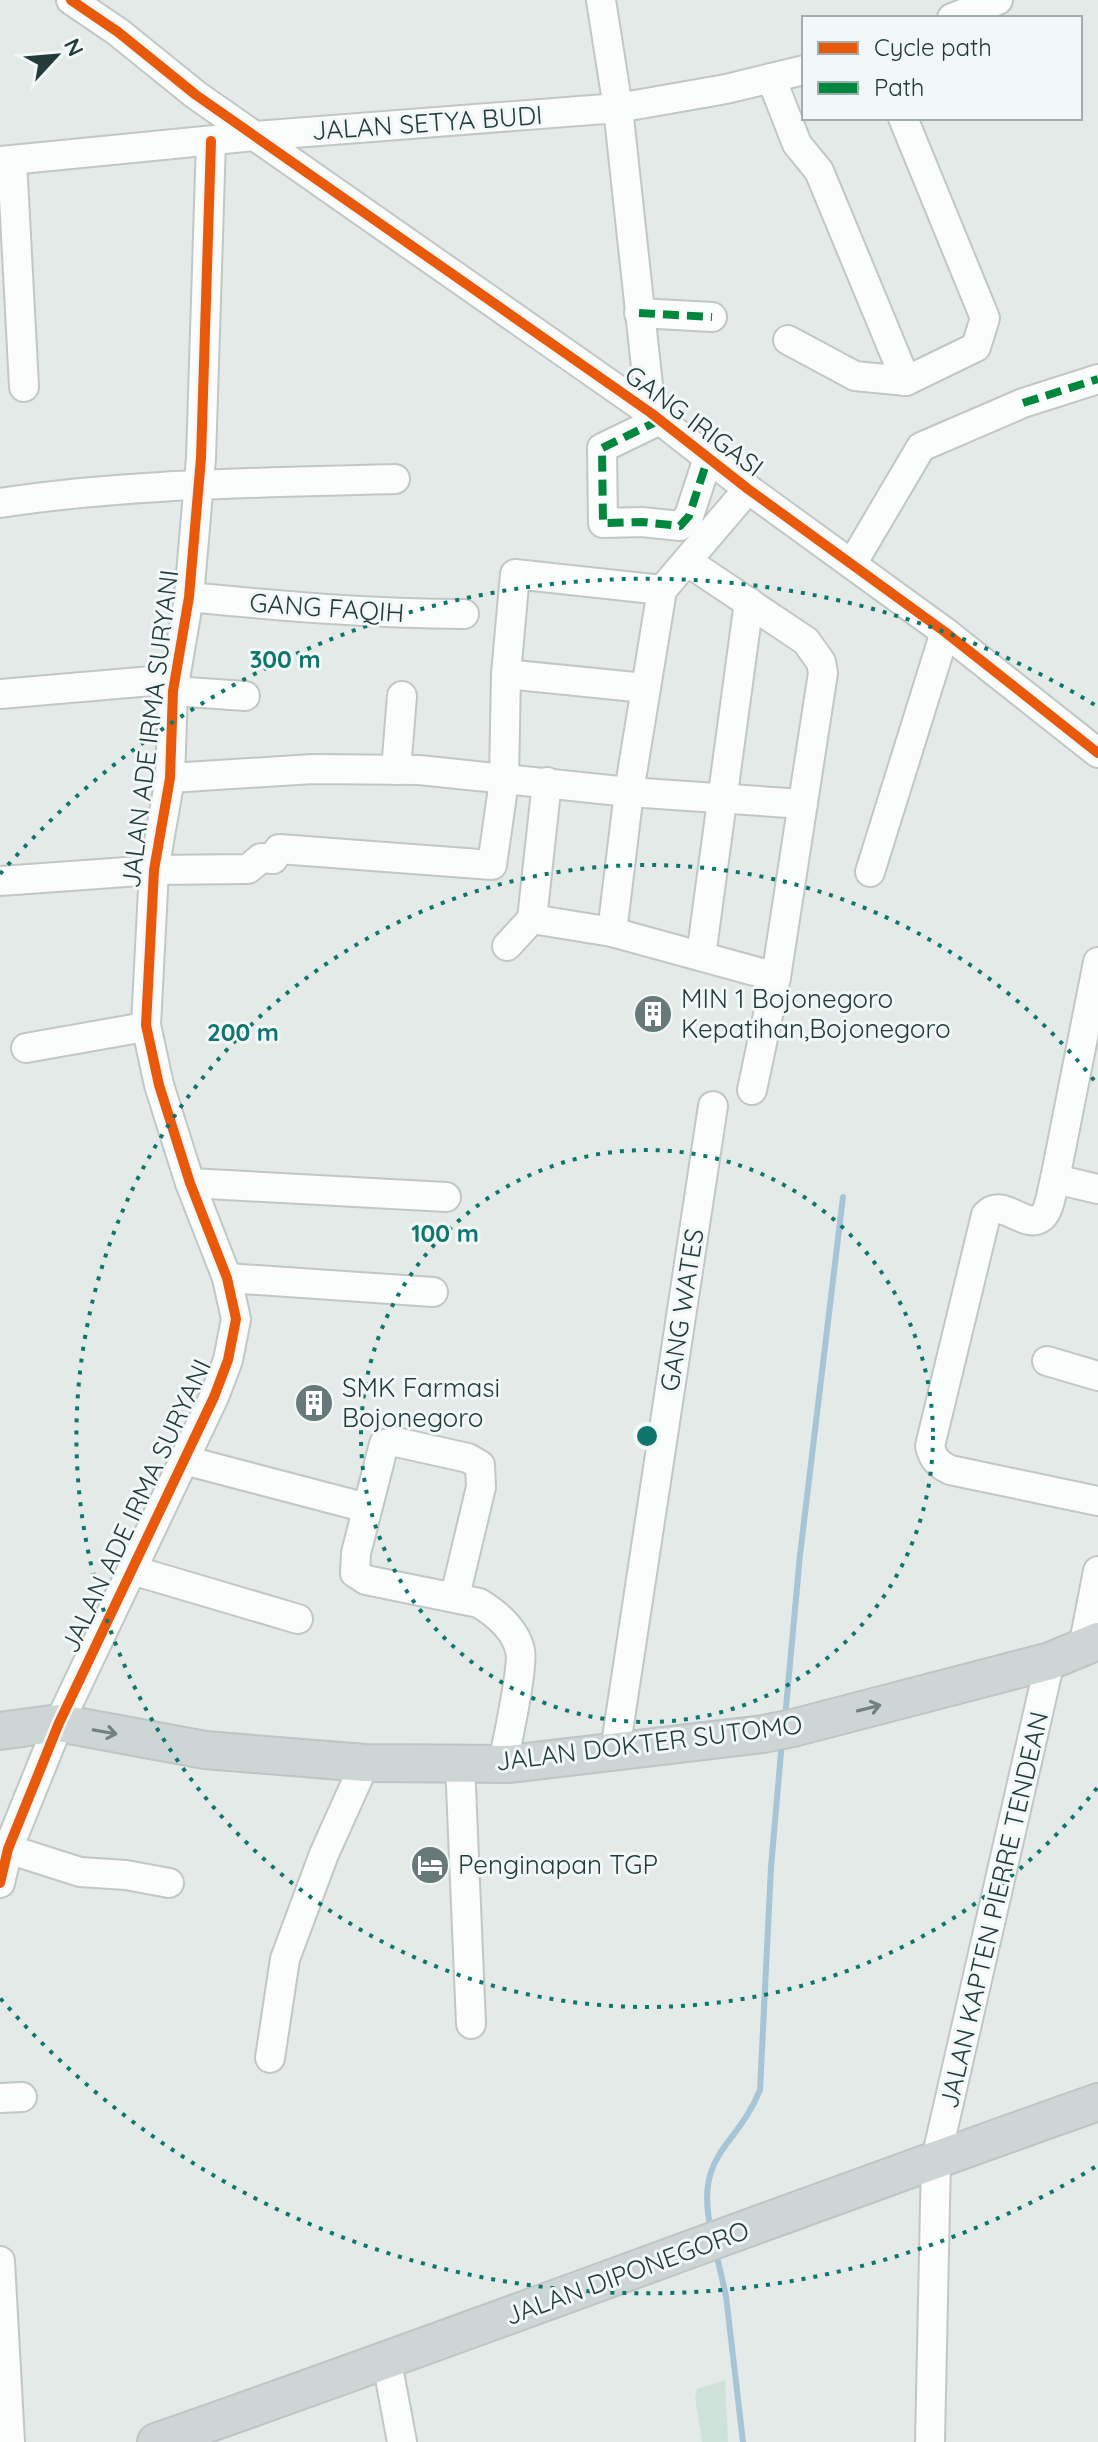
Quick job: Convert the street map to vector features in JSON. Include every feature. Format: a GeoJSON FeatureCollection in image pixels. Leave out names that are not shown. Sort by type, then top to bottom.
{"type":"FeatureCollection","features":[{"type":"Feature","properties":{"kind":"main road","name":"JALAN DOKTER SUTOMO"},"geometry":{"type":"LineString","coordinates":[[0,1731],[59,1723],[205,1750],[365,1763],[503,1763],[778,1731],[1077,1650]]}},
{"type":"Feature","properties":{"kind":"main road","name":"JALAN DIPONEGORO"},"geometry":{"type":"LineString","coordinates":[[156,2442],[387,2362],[1098,2102]]}},
{"type":"Feature","properties":{"kind":"street","name":"GANG IRIGASI"},"geometry":{"type":"LineString","coordinates":[[71,0],[118,32],[196,95],[655,416],[748,489],[945,632],[1098,753]]}},
{"type":"Feature","properties":{"kind":"street"},"geometry":{"type":"LineString","coordinates":[[115,0],[118,32]]}},
{"type":"Feature","properties":{"kind":"street"},"geometry":{"type":"LineString","coordinates":[[601,0],[618,108],[639,313],[655,416],[602,448],[603,523],[642,522],[680,526],[689,516],[708,458]]}},
{"type":"Feature","properties":{"kind":"street"},"geometry":{"type":"LineString","coordinates":[[957,16],[998,0]]}},
{"type":"Feature","properties":{"kind":"street","name":"JALAN SETYA BUDI"},"geometry":{"type":"LineString","coordinates":[[6,160],[255,136],[618,108],[726,89],[802,70]]}},
{"type":"Feature","properties":{"kind":"street"},"geometry":{"type":"LineString","coordinates":[[771,78],[797,144],[819,171],[906,381]]}},
{"type":"Feature","properties":{"kind":"street"},"geometry":{"type":"LineString","coordinates":[[788,340],[855,376],[906,381],[976,347],[985,318],[904,120]]}},
{"type":"Feature","properties":{"kind":"street","name":"JALAN ADE IRMA SURYANI"},"geometry":{"type":"LineString","coordinates":[[0,1883],[8,1849],[59,1723],[214,1397],[228,1360],[236,1319],[227,1278],[190,1183],[159,1085],[146,1025],[154,870],[170,778],[174,685],[189,597],[201,458],[211,141]]}},
{"type":"Feature","properties":{"kind":"street"},"geometry":{"type":"LineString","coordinates":[[6,160],[24,387]]}},
{"type":"Feature","properties":{"kind":"street"},"geometry":{"type":"LineString","coordinates":[[639,313],[712,317]]}},
{"type":"Feature","properties":{"kind":"street"},"geometry":{"type":"LineString","coordinates":[[852,564],[921,447],[1023,403],[1098,379]]}},
{"type":"Feature","properties":{"kind":"street"},"geometry":{"type":"LineString","coordinates":[[0,503],[51,495],[197,486],[395,479]]}},
{"type":"Feature","properties":{"kind":"street"},"geometry":{"type":"LineString","coordinates":[[612,932],[629,792],[662,590],[748,489]]}},
{"type":"Feature","properties":{"kind":"street"},"geometry":{"type":"LineString","coordinates":[[688,562],[806,641],[821,662],[823,673],[776,977],[752,1090]]}},
{"type":"Feature","properties":{"kind":"street"},"geometry":{"type":"LineString","coordinates":[[0,881],[154,870],[248,869],[261,858],[273,859],[279,849],[492,865],[504,781],[506,674],[515,574],[662,590]]}},
{"type":"Feature","properties":{"kind":"street","name":"GANG FAQIH"},"geometry":{"type":"LineString","coordinates":[[189,597],[283,606],[464,614]]}},
{"type":"Feature","properties":{"kind":"street"},"geometry":{"type":"LineString","coordinates":[[701,956],[749,602]]}},
{"type":"Feature","properties":{"kind":"street"},"geometry":{"type":"LineString","coordinates":[[870,872],[945,632]]}},
{"type":"Feature","properties":{"kind":"street"},"geometry":{"type":"LineString","coordinates":[[506,674],[645,688]]}},
{"type":"Feature","properties":{"kind":"street"},"geometry":{"type":"LineString","coordinates":[[0,694],[174,685],[245,696]]}},
{"type":"Feature","properties":{"kind":"street"},"geometry":{"type":"LineString","coordinates":[[396,770],[402,696]]}},
{"type":"Feature","properties":{"kind":"street"},"geometry":{"type":"LineString","coordinates":[[170,778],[313,769],[419,770],[504,781],[803,804]]}},
{"type":"Feature","properties":{"kind":"street"},"geometry":{"type":"LineString","coordinates":[[507,946],[532,919],[547,782]]}},
{"type":"Feature","properties":{"kind":"street"},"geometry":{"type":"LineString","coordinates":[[532,919],[612,932],[776,977]]}},
{"type":"Feature","properties":{"kind":"street"},"geometry":{"type":"LineString","coordinates":[[1098,962],[1090,1034],[1045,1211],[1037,1220],[997,1208],[986,1215],[930,1446],[932,1457],[950,1470],[1098,1501]]}},
{"type":"Feature","properties":{"kind":"street"},"geometry":{"type":"LineString","coordinates":[[26,1048],[146,1025]]}},
{"type":"Feature","properties":{"kind":"street","name":"GANG WATES"},"geometry":{"type":"LineString","coordinates":[[615,1751],[713,1106]]}},
{"type":"Feature","properties":{"kind":"street"},"geometry":{"type":"LineString","coordinates":[[1055,1179],[1098,1189]]}},
{"type":"Feature","properties":{"kind":"street"},"geometry":{"type":"LineString","coordinates":[[190,1183],[446,1197]]}},
{"type":"Feature","properties":{"kind":"street"},"geometry":{"type":"LineString","coordinates":[[227,1278],[433,1292]]}},
{"type":"Feature","properties":{"kind":"street"},"geometry":{"type":"LineString","coordinates":[[1047,1361],[1098,1376]]}},
{"type":"Feature","properties":{"kind":"street"},"geometry":{"type":"LineString","coordinates":[[455,1596],[481,1487],[480,1465],[468,1458],[396,1442],[382,1445],[354,1565],[355,1573],[359,1577],[479,1603],[492,1611],[513,1633],[521,1652],[503,1763]]}},
{"type":"Feature","properties":{"kind":"street"},"geometry":{"type":"LineString","coordinates":[[184,1460],[367,1508]]}},
{"type":"Feature","properties":{"kind":"street"},"geometry":{"type":"LineString","coordinates":[[132,1570],[298,1619]]}},
{"type":"Feature","properties":{"kind":"street","name":"JALAN KAPTEN PIERRE TENDEAN"},"geometry":{"type":"LineString","coordinates":[[930,2442],[936,2159],[1098,1571]]}},
{"type":"Feature","properties":{"kind":"street"},"geometry":{"type":"LineString","coordinates":[[270,2058],[285,1959],[324,1854],[365,1763]]}},
{"type":"Feature","properties":{"kind":"street"},"geometry":{"type":"LineString","coordinates":[[460,1763],[471,2024]]}},
{"type":"Feature","properties":{"kind":"street"},"geometry":{"type":"LineString","coordinates":[[8,1849],[80,1872],[126,1875],[169,1883]]}},
{"type":"Feature","properties":{"kind":"street"},"geometry":{"type":"LineString","coordinates":[[0,2261],[10,2442]]}},
{"type":"Feature","properties":{"kind":"street"},"geometry":{"type":"LineString","coordinates":[[387,2362],[402,2442]]}},
{"type":"Feature","properties":{"kind":"green space"},"geometry":{"type":"Polygon","coordinates":[[[725,2380],[728,2442],[702,2442],[695,2397],[697,2389],[725,2380]]]}},
{"type":"Feature","properties":{"kind":"waterway"},"geometry":{"type":"LineString","coordinates":[[785,1718],[800,1555],[843,1197]]}},
{"type":"Feature","properties":{"kind":"waterway"},"geometry":{"type":"LineString","coordinates":[[711,2230],[707,2204],[713,2167],[760,2090],[771,1867],[782,1741]]}},
{"type":"Feature","properties":{"kind":"waterway"},"geometry":{"type":"LineString","coordinates":[[716,2252],[726,2296],[743,2442]]}},
{"type":"Feature","properties":{"kind":"marked path"},"geometry":{"type":"LineString","coordinates":[[639,313],[712,317]]}},
{"type":"Feature","properties":{"kind":"marked path"},"geometry":{"type":"LineString","coordinates":[[1023,403],[1098,379]]}},
{"type":"Feature","properties":{"kind":"marked path"},"geometry":{"type":"LineString","coordinates":[[660,420],[602,448],[603,523],[642,522],[680,526],[689,516],[708,458]]}},
{"type":"Feature","properties":{"kind":"cycle path"},"geometry":{"type":"LineString","coordinates":[[71,0],[118,32],[196,95],[651,413],[748,489],[945,632],[1098,753]]}},
{"type":"Feature","properties":{"kind":"cycle path"},"geometry":{"type":"LineString","coordinates":[[0,1883],[8,1849],[59,1723],[214,1397],[228,1360],[236,1319],[227,1278],[190,1183],[159,1085],[146,1025],[154,870],[170,778],[173,691],[189,597],[201,458],[211,141]]}},
{"type":"Feature","properties":{"kind":"place","name":"MIN 1 Bojonegoro Kepatihan,Bojonegoro"},"geometry":{"type":"Point","coordinates":[653,1014]}},
{"type":"Feature","properties":{"kind":"place","name":"SMK Farmasi Bojonegoro"},"geometry":{"type":"Point","coordinates":[314,1403]}},
{"type":"Feature","properties":{"kind":"place","name":"Penginapan TGP"},"geometry":{"type":"Point","coordinates":[430,1865]}}]}
